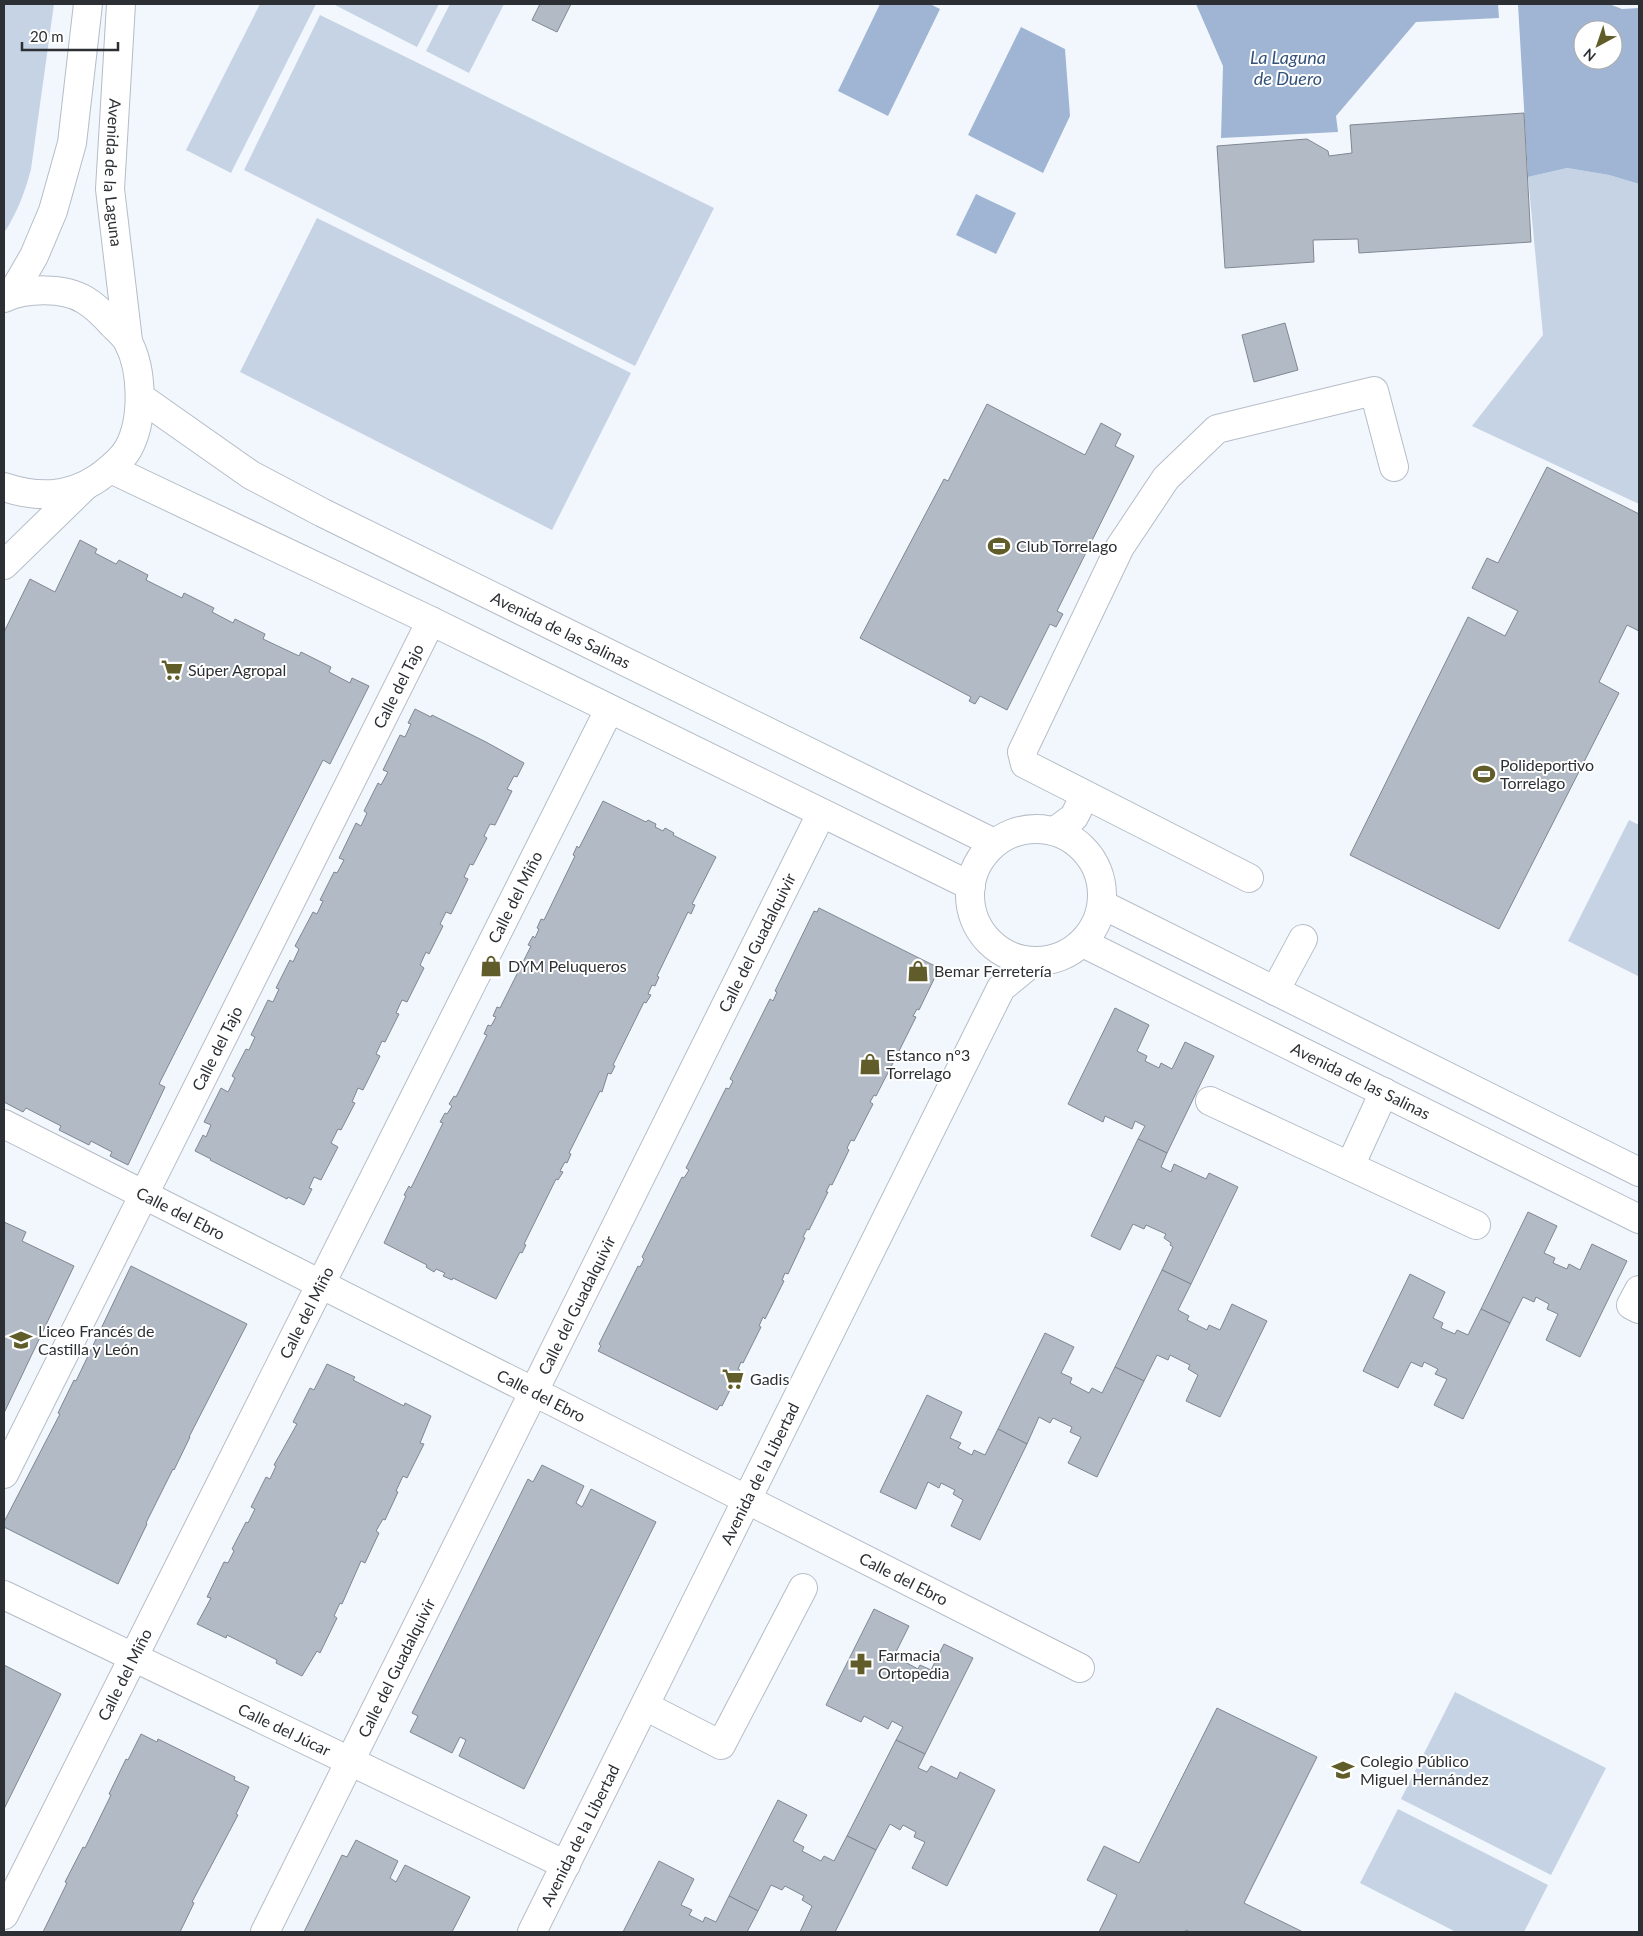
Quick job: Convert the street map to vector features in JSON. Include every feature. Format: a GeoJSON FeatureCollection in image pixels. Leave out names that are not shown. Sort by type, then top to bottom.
{"type":"FeatureCollection","features":[{"type":"Feature","properties":{"kind":"street"},"geometry":{"type":"LineString","coordinates":[[8,296],[34,256],[53,211],[72,144],[88,4]]}},
{"type":"Feature","properties":{"kind":"street","name":"Avenida de la Laguna"},"geometry":{"type":"LineString","coordinates":[[120,4],[110,189],[128,341]]}},
{"type":"Feature","properties":{"kind":"street"},"geometry":{"type":"LineString","coordinates":[[4,565],[85,486],[111,469],[128,449],[136,425],[140,397],[138,370],[128,341],[108,319],[84,299],[60,292],[36,290],[8,296]]}},
{"type":"Feature","properties":{"kind":"street"},"geometry":{"type":"LineString","coordinates":[[1248,878],[1073,822],[1044,829],[1025,830],[1010,834],[994,843],[975,870],[970,900],[974,917],[981,932],[995,947],[1015,956],[1034,961],[1055,958],[1074,950],[1083,943],[1096,923],[1103,905],[1099,872],[1073,822],[1025,764],[1022,752],[1120,547],[1166,478],[1217,430],[1374,391],[1394,467]]}},
{"type":"Feature","properties":{"kind":"street","name":"Avenida de las Salinas"},"geometry":{"type":"LineString","coordinates":[[140,397],[251,475],[323,513],[994,843]]}},
{"type":"Feature","properties":{"kind":"street"},"geometry":{"type":"LineString","coordinates":[[111,469],[430,621],[971,886]]}},
{"type":"Feature","properties":{"kind":"street"},"geometry":{"type":"LineString","coordinates":[[4,487],[24,494],[56,494],[85,486]]}},
{"type":"Feature","properties":{"kind":"street","name":"Calle del Tajo"},"geometry":{"type":"LineString","coordinates":[[4,1474],[430,621]]}},
{"type":"Feature","properties":{"kind":"street","name":"Calle del Miño"},"geometry":{"type":"LineString","coordinates":[[4,1914],[609,710]]}},
{"type":"Feature","properties":{"kind":"street","name":"Calle del Guadalquivir"},"geometry":{"type":"LineString","coordinates":[[265,1932],[821,814]]}},
{"type":"Feature","properties":{"kind":"street"},"geometry":{"type":"LineString","coordinates":[[1103,905],[1639,1172]]}},
{"type":"Feature","properties":{"kind":"street"},"geometry":{"type":"LineString","coordinates":[[1275,991],[1303,939]]}},
{"type":"Feature","properties":{"kind":"street","name":"Avenida de las Salinas"},"geometry":{"type":"LineString","coordinates":[[1083,943],[1639,1219]]}},
{"type":"Feature","properties":{"kind":"street"},"geometry":{"type":"LineString","coordinates":[[995,947],[1001,988]]}},
{"type":"Feature","properties":{"kind":"street","name":"Avenida de la Libertad"},"geometry":{"type":"LineString","coordinates":[[532,1932],[1001,988],[1034,961]]}},
{"type":"Feature","properties":{"kind":"street"},"geometry":{"type":"LineString","coordinates":[[1350,1166],[1384,1092]]}},
{"type":"Feature","properties":{"kind":"street"},"geometry":{"type":"LineString","coordinates":[[1210,1101],[1476,1225]]}},
{"type":"Feature","properties":{"kind":"street","name":"Calle del Ebro"},"geometry":{"type":"LineString","coordinates":[[4,1124],[1080,1668]]}},
{"type":"Feature","properties":{"kind":"street"},"geometry":{"type":"LineString","coordinates":[[1639,1290],[1632,1306],[1639,1310]]}},
{"type":"Feature","properties":{"kind":"street"},"geometry":{"type":"LineString","coordinates":[[645,1706],[721,1745],[803,1588]]}},
{"type":"Feature","properties":{"kind":"street","name":"Calle del Júcar"},"geometry":{"type":"LineString","coordinates":[[4,1595],[566,1866]]}},
{"type":"Feature","properties":{"kind":"shaded area"},"geometry":{"type":"Polygon","coordinates":[[[4,4],[54,4],[31,169],[20,202],[4,233],[4,4]]]}},
{"type":"Feature","properties":{"kind":"shaded area"},"geometry":{"type":"Polygon","coordinates":[[[260,4],[316,4],[231,173],[186,150],[260,4]]]}},
{"type":"Feature","properties":{"kind":"shaded area"},"geometry":{"type":"Polygon","coordinates":[[[333,4],[439,4],[417,47],[333,4]]]}},
{"type":"Feature","properties":{"kind":"shaded area"},"geometry":{"type":"Polygon","coordinates":[[[450,4],[504,4],[469,73],[426,51],[450,4]]]}},
{"type":"Feature","properties":{"kind":"shaded area"},"geometry":{"type":"Polygon","coordinates":[[[320,15],[714,208],[635,366],[244,170],[320,15]]]}},
{"type":"Feature","properties":{"kind":"shaded area"},"geometry":{"type":"Polygon","coordinates":[[[1567,168],[1609,175],[1639,184],[1639,504],[1472,426],[1543,335],[1528,177],[1567,168]]]}},
{"type":"Feature","properties":{"kind":"shaded area"},"geometry":{"type":"Polygon","coordinates":[[[317,218],[631,373],[552,530],[240,372],[317,218]]]}},
{"type":"Feature","properties":{"kind":"shaded area"},"geometry":{"type":"Polygon","coordinates":[[[1629,820],[1639,825],[1638,976],[1568,941],[1629,820]]]}},
{"type":"Feature","properties":{"kind":"shaded area"},"geometry":{"type":"Polygon","coordinates":[[[1455,1692],[1606,1768],[1551,1875],[1401,1799],[1455,1692]]]}},
{"type":"Feature","properties":{"kind":"shaded area"},"geometry":{"type":"Polygon","coordinates":[[[1398,1809],[1548,1885],[1524,1932],[1456,1932],[1360,1883],[1398,1809]]]}},
{"type":"Feature","properties":{"kind":"water"},"geometry":{"type":"Polygon","coordinates":[[[880,4],[930,4],[940,9],[888,116],[838,91],[880,4]]]}},
{"type":"Feature","properties":{"kind":"water","name":"La Laguna de Duero"},"geometry":{"type":"Polygon","coordinates":[[[1196,4],[1498,4],[1499,18],[1416,22],[1336,116],[1338,132],[1221,138],[1223,66],[1196,4]]]}},
{"type":"Feature","properties":{"kind":"water"},"geometry":{"type":"Polygon","coordinates":[[[1518,4],[1609,4],[1622,9],[1639,8],[1639,184],[1609,175],[1567,168],[1528,177],[1518,4]]]}},
{"type":"Feature","properties":{"kind":"water"},"geometry":{"type":"Polygon","coordinates":[[[1021,27],[1065,49],[1070,116],[1043,173],[968,135],[1021,27]]]}},
{"type":"Feature","properties":{"kind":"water"},"geometry":{"type":"Polygon","coordinates":[[[976,194],[1016,213],[996,254],[956,235],[976,194]]]}},
{"type":"Feature","properties":{"kind":"building"},"geometry":{"type":"Polygon","coordinates":[[[540,4],[571,4],[557,32],[532,20],[540,4]]]}},
{"type":"Feature","properties":{"kind":"building"},"geometry":{"type":"Polygon","coordinates":[[[1524,113],[1531,242],[1359,253],[1358,239],[1313,240],[1314,262],[1225,268],[1217,146],[1307,139],[1328,151],[1329,156],[1352,153],[1350,125],[1524,113]]]}},
{"type":"Feature","properties":{"kind":"building"},"geometry":{"type":"Polygon","coordinates":[[[1285,323],[1298,370],[1254,382],[1242,335],[1285,323]]]}},
{"type":"Feature","properties":{"kind":"building","name":"Club Torrelago"},"geometry":{"type":"Polygon","coordinates":[[[987,404],[1085,455],[1101,423],[1121,434],[1115,446],[1134,456],[1057,611],[1063,614],[1056,627],[1050,624],[1007,710],[980,696],[975,704],[969,701],[971,697],[860,638],[944,479],[948,481],[987,404]]]}},
{"type":"Feature","properties":{"kind":"building","name":"Polideportivo Torrelago"},"geometry":{"type":"Polygon","coordinates":[[[1547,467],[1639,514],[1639,631],[1627,625],[1599,682],[1619,693],[1499,929],[1350,855],[1468,617],[1505,636],[1518,611],[1472,588],[1487,558],[1498,563],[1547,467]]]}},
{"type":"Feature","properties":{"kind":"building"},"geometry":{"type":"Polygon","coordinates":[[[80,540],[97,549],[95,553],[116,564],[119,560],[148,575],[146,580],[182,598],[184,593],[214,608],[212,612],[233,623],[235,619],[265,634],[263,639],[299,656],[301,652],[331,667],[329,672],[350,683],[352,678],[369,686],[330,764],[323,760],[159,1084],[165,1087],[128,1165],[110,1156],[112,1152],[91,1141],[89,1145],[59,1130],[61,1126],[26,1108],[23,1112],[4,1102],[4,632],[30,579],[55,592],[80,540]]]}},
{"type":"Feature","properties":{"kind":"building"},"geometry":{"type":"Polygon","coordinates":[[[415,709],[431,717],[432,715],[524,763],[517,777],[514,776],[507,789],[512,791],[495,825],[490,824],[484,836],[487,838],[473,865],[470,864],[464,877],[468,879],[451,914],[446,912],[440,924],[443,926],[429,954],[426,952],[420,965],[424,968],[407,1002],[402,1000],[396,1013],[399,1014],[385,1042],[382,1041],[376,1054],[380,1056],[363,1090],[358,1088],[352,1102],[355,1103],[341,1130],[338,1129],[331,1143],[338,1147],[321,1180],[314,1177],[309,1188],[312,1189],[304,1205],[288,1197],[287,1199],[195,1151],[203,1135],[206,1137],[211,1125],[204,1122],[221,1088],[228,1092],[235,1078],[232,1076],[246,1049],[249,1050],[255,1037],[251,1035],[268,1000],[273,1002],[279,989],[276,988],[290,960],[293,962],[299,949],[295,946],[313,912],[317,914],[323,901],[320,900],[334,872],[337,873],[344,860],[339,858],[356,823],[361,826],[367,813],[364,811],[378,783],[381,785],[388,772],[383,770],[400,735],[405,737],[411,724],[408,723],[415,709]]]}},
{"type":"Feature","properties":{"kind":"building"},"geometry":{"type":"Polygon","coordinates":[[[603,801],[646,822],[648,820],[656,824],[655,827],[663,831],[665,828],[674,833],[673,835],[716,857],[692,904],[695,905],[691,914],[688,912],[657,976],[659,977],[655,986],[652,985],[648,994],[651,995],[646,1003],[644,1002],[613,1065],[615,1066],[611,1074],[608,1073],[602,1092],[600,1091],[569,1153],[571,1154],[567,1163],[565,1162],[560,1171],[563,1172],[558,1180],[556,1179],[524,1244],[526,1245],[522,1253],[520,1252],[496,1299],[453,1278],[452,1280],[443,1276],[445,1273],[436,1269],[434,1272],[426,1267],[427,1265],[384,1243],[406,1196],[404,1195],[409,1186],[411,1188],[443,1123],[440,1122],[452,1106],[449,1104],[454,1096],[456,1097],[487,1035],[484,1034],[488,1025],[491,1026],[496,1017],[493,1016],[497,1007],[500,1008],[531,946],[528,945],[533,936],[535,938],[541,919],[544,920],[575,856],[573,855],[577,846],[579,848],[603,801]]]}},
{"type":"Feature","properties":{"kind":"building"},"geometry":{"type":"Polygon","coordinates":[[[819,908],[937,967],[935,972],[937,973],[919,1010],[917,1009],[913,1016],[916,1017],[898,1053],[896,1051],[891,1060],[894,1061],[876,1096],[874,1095],[870,1102],[873,1104],[854,1141],[851,1140],[847,1148],[849,1150],[832,1185],[830,1184],[826,1192],[828,1192],[809,1230],[807,1229],[803,1237],[805,1238],[788,1274],[785,1273],[782,1280],[784,1281],[765,1319],[763,1317],[759,1326],[761,1327],[743,1363],[741,1362],[738,1369],[740,1370],[722,1406],[720,1405],[717,1410],[598,1351],[601,1346],[599,1344],[638,1266],[640,1267],[644,1259],[642,1257],[682,1177],[684,1178],[689,1170],[686,1168],[726,1088],[729,1089],[733,1081],[730,1079],[770,999],[773,1001],[777,992],[775,991],[814,911],[817,912],[819,908]]]}},
{"type":"Feature","properties":{"kind":"building"},"geometry":{"type":"Polygon","coordinates":[[[1115,1008],[1149,1025],[1137,1051],[1147,1056],[1145,1061],[1159,1068],[1161,1063],[1172,1069],[1185,1042],[1214,1056],[1167,1153],[1138,1139],[1145,1126],[1135,1121],[1132,1129],[1105,1116],[1103,1122],[1068,1104],[1115,1008]]]}},
{"type":"Feature","properties":{"kind":"building"},"geometry":{"type":"Polygon","coordinates":[[[1138,1139],[1167,1153],[1161,1167],[1171,1172],[1174,1164],[1206,1179],[1209,1173],[1238,1187],[1191,1284],[1162,1270],[1173,1247],[1164,1238],[1166,1234],[1146,1225],[1144,1229],[1133,1224],[1120,1250],[1091,1236],[1138,1139]]]}},
{"type":"Feature","properties":{"kind":"building"},"geometry":{"type":"Polygon","coordinates":[[[1528,1212],[1557,1226],[1544,1253],[1555,1258],[1553,1263],[1567,1269],[1569,1264],[1580,1270],[1592,1244],[1627,1261],[1580,1357],[1546,1340],[1558,1314],[1547,1309],[1549,1304],[1536,1297],[1534,1302],[1523,1297],[1510,1323],[1481,1309],[1528,1212]]]}},
{"type":"Feature","properties":{"kind":"building"},"geometry":{"type":"Polygon","coordinates":[[[4,1222],[26,1232],[22,1241],[74,1266],[4,1413],[4,1222]]]}},
{"type":"Feature","properties":{"kind":"building"},"geometry":{"type":"Polygon","coordinates":[[[131,1266],[247,1324],[146,1523],[118,1584],[4,1527],[4,1522],[60,1414],[58,1413],[74,1380],[76,1381],[131,1266]]]}},
{"type":"Feature","properties":{"kind":"building"},"geometry":{"type":"Polygon","coordinates":[[[1162,1270],[1191,1284],[1178,1310],[1189,1316],[1187,1320],[1207,1330],[1209,1325],[1220,1330],[1232,1304],[1267,1321],[1220,1417],[1186,1401],[1198,1375],[1188,1369],[1190,1365],[1170,1355],[1168,1360],[1157,1355],[1144,1381],[1115,1367],[1162,1270]]]}},
{"type":"Feature","properties":{"kind":"building"},"geometry":{"type":"Polygon","coordinates":[[[1410,1274],[1445,1292],[1433,1318],[1443,1323],[1441,1328],[1455,1334],[1457,1330],[1468,1335],[1481,1309],[1510,1323],[1463,1419],[1434,1405],[1447,1379],[1435,1374],[1438,1369],[1424,1362],[1422,1367],[1411,1362],[1398,1388],[1363,1371],[1410,1274]]]}},
{"type":"Feature","properties":{"kind":"building"},"geometry":{"type":"Polygon","coordinates":[[[1045,1333],[1074,1347],[1061,1373],[1072,1378],[1070,1383],[1089,1393],[1092,1388],[1102,1393],[1115,1367],[1144,1381],[1097,1477],[1068,1463],[1081,1437],[1070,1432],[1072,1427],[1053,1418],[1050,1423],[1039,1417],[1027,1444],[998,1429],[1045,1333]]]}},
{"type":"Feature","properties":{"kind":"building"},"geometry":{"type":"Polygon","coordinates":[[[327,1364],[355,1377],[353,1380],[404,1406],[405,1403],[431,1416],[420,1443],[424,1444],[407,1478],[403,1476],[385,1520],[383,1519],[376,1531],[379,1533],[365,1563],[361,1561],[342,1604],[340,1603],[334,1616],[337,1618],[320,1653],[317,1651],[302,1676],[276,1663],[277,1660],[227,1635],[226,1638],[197,1624],[211,1598],[207,1597],[224,1562],[228,1563],[234,1551],[232,1549],[255,1509],[251,1507],[266,1477],[270,1479],[276,1466],[274,1465],[297,1424],[293,1422],[310,1388],[314,1390],[327,1364]]]}},
{"type":"Feature","properties":{"kind":"building"},"geometry":{"type":"Polygon","coordinates":[[[927,1395],[962,1412],[950,1438],[961,1443],[958,1448],[972,1455],[974,1450],[985,1455],[998,1429],[1027,1444],[980,1540],[951,1526],[963,1500],[953,1494],[955,1490],[941,1483],[939,1488],[928,1482],[916,1509],[880,1492],[927,1395]]]}},
{"type":"Feature","properties":{"kind":"building"},"geometry":{"type":"Polygon","coordinates":[[[542,1465],[584,1486],[576,1503],[582,1507],[591,1489],[656,1522],[524,1789],[459,1756],[466,1740],[460,1737],[452,1753],[410,1732],[418,1716],[412,1713],[528,1479],[533,1482],[542,1465]]]}},
{"type":"Feature","properties":{"kind":"building"},"geometry":{"type":"Polygon","coordinates":[[[874,1609],[909,1626],[896,1652],[907,1658],[905,1662],[918,1669],[920,1665],[931,1670],[944,1644],[973,1658],[925,1754],[896,1740],[903,1727],[892,1721],[888,1729],[864,1716],[861,1722],[826,1705],[874,1609]]]}},
{"type":"Feature","properties":{"kind":"building"},"geometry":{"type":"Polygon","coordinates":[[[4,1665],[61,1694],[4,1809],[4,1665]]]}},
{"type":"Feature","properties":{"kind":"building","name":"Colegio Público Miguel Hernández"},"geometry":{"type":"Polygon","coordinates":[[[1217,1708],[1317,1757],[1244,1903],[1303,1932],[1190,1932],[1186,1930],[1185,1932],[1099,1932],[1117,1895],[1087,1880],[1104,1846],[1139,1863],[1217,1708]]]}},
{"type":"Feature","properties":{"kind":"building"},"geometry":{"type":"Polygon","coordinates":[[[141,1734],[157,1742],[158,1739],[235,1777],[234,1780],[249,1787],[236,1814],[238,1815],[192,1902],[194,1903],[180,1932],[43,1932],[67,1883],[65,1882],[83,1847],[85,1848],[126,1759],[128,1760],[141,1734]]]}},
{"type":"Feature","properties":{"kind":"building"},"geometry":{"type":"Polygon","coordinates":[[[896,1740],[925,1754],[918,1768],[927,1772],[931,1766],[957,1779],[960,1772],[995,1790],[947,1886],[912,1868],[925,1842],[914,1837],[916,1832],[903,1825],[900,1830],[890,1824],[876,1850],[847,1836],[896,1740]]]}},
{"type":"Feature","properties":{"kind":"building"},"geometry":{"type":"Polygon","coordinates":[[[778,1800],[807,1815],[793,1841],[804,1847],[802,1851],[821,1861],[824,1856],[834,1861],[847,1836],[876,1850],[835,1932],[800,1932],[812,1906],[802,1900],[804,1896],[785,1886],[782,1890],[771,1885],[758,1911],[729,1896],[778,1800]]]}},
{"type":"Feature","properties":{"kind":"building"},"geometry":{"type":"Polygon","coordinates":[[[356,1840],[398,1861],[390,1878],[396,1882],[405,1865],[470,1897],[452,1932],[304,1932],[342,1855],[347,1857],[356,1840]]]}},
{"type":"Feature","properties":{"kind":"building"},"geometry":{"type":"Polygon","coordinates":[[[659,1861],[694,1879],[681,1905],[692,1910],[689,1915],[703,1922],[705,1917],[716,1922],[729,1896],[758,1911],[747,1932],[623,1932],[659,1861]]]}},
{"type":"Feature","properties":{"kind":"place","name":"Club Torrelago"},"geometry":{"type":"Point","coordinates":[999,546]}},
{"type":"Feature","properties":{"kind":"place","name":"Súper Agropal"},"geometry":{"type":"Point","coordinates":[172,670]}},
{"type":"Feature","properties":{"kind":"place","name":"Polideportivo Torrelago"},"geometry":{"type":"Point","coordinates":[1484,774]}},
{"type":"Feature","properties":{"kind":"place","name":"DYM Peluqueros"},"geometry":{"type":"Point","coordinates":[491,966]}},
{"type":"Feature","properties":{"kind":"place","name":"Bemar Ferretería"},"geometry":{"type":"Point","coordinates":[918,971]}},
{"type":"Feature","properties":{"kind":"place","name":"Estanco n°3 Torrelago"},"geometry":{"type":"Point","coordinates":[870,1064]}},
{"type":"Feature","properties":{"kind":"place","name":"Liceo Francés de Castilla y León"},"geometry":{"type":"Point","coordinates":[21,1340]}},
{"type":"Feature","properties":{"kind":"place","name":"Gadis"},"geometry":{"type":"Point","coordinates":[733,1379]}},
{"type":"Feature","properties":{"kind":"place","name":"Farmacia Ortopedia"},"geometry":{"type":"Point","coordinates":[861,1664]}},
{"type":"Feature","properties":{"kind":"place","name":"Colegio Público Miguel Hernández"},"geometry":{"type":"Point","coordinates":[1343,1770]}}]}
